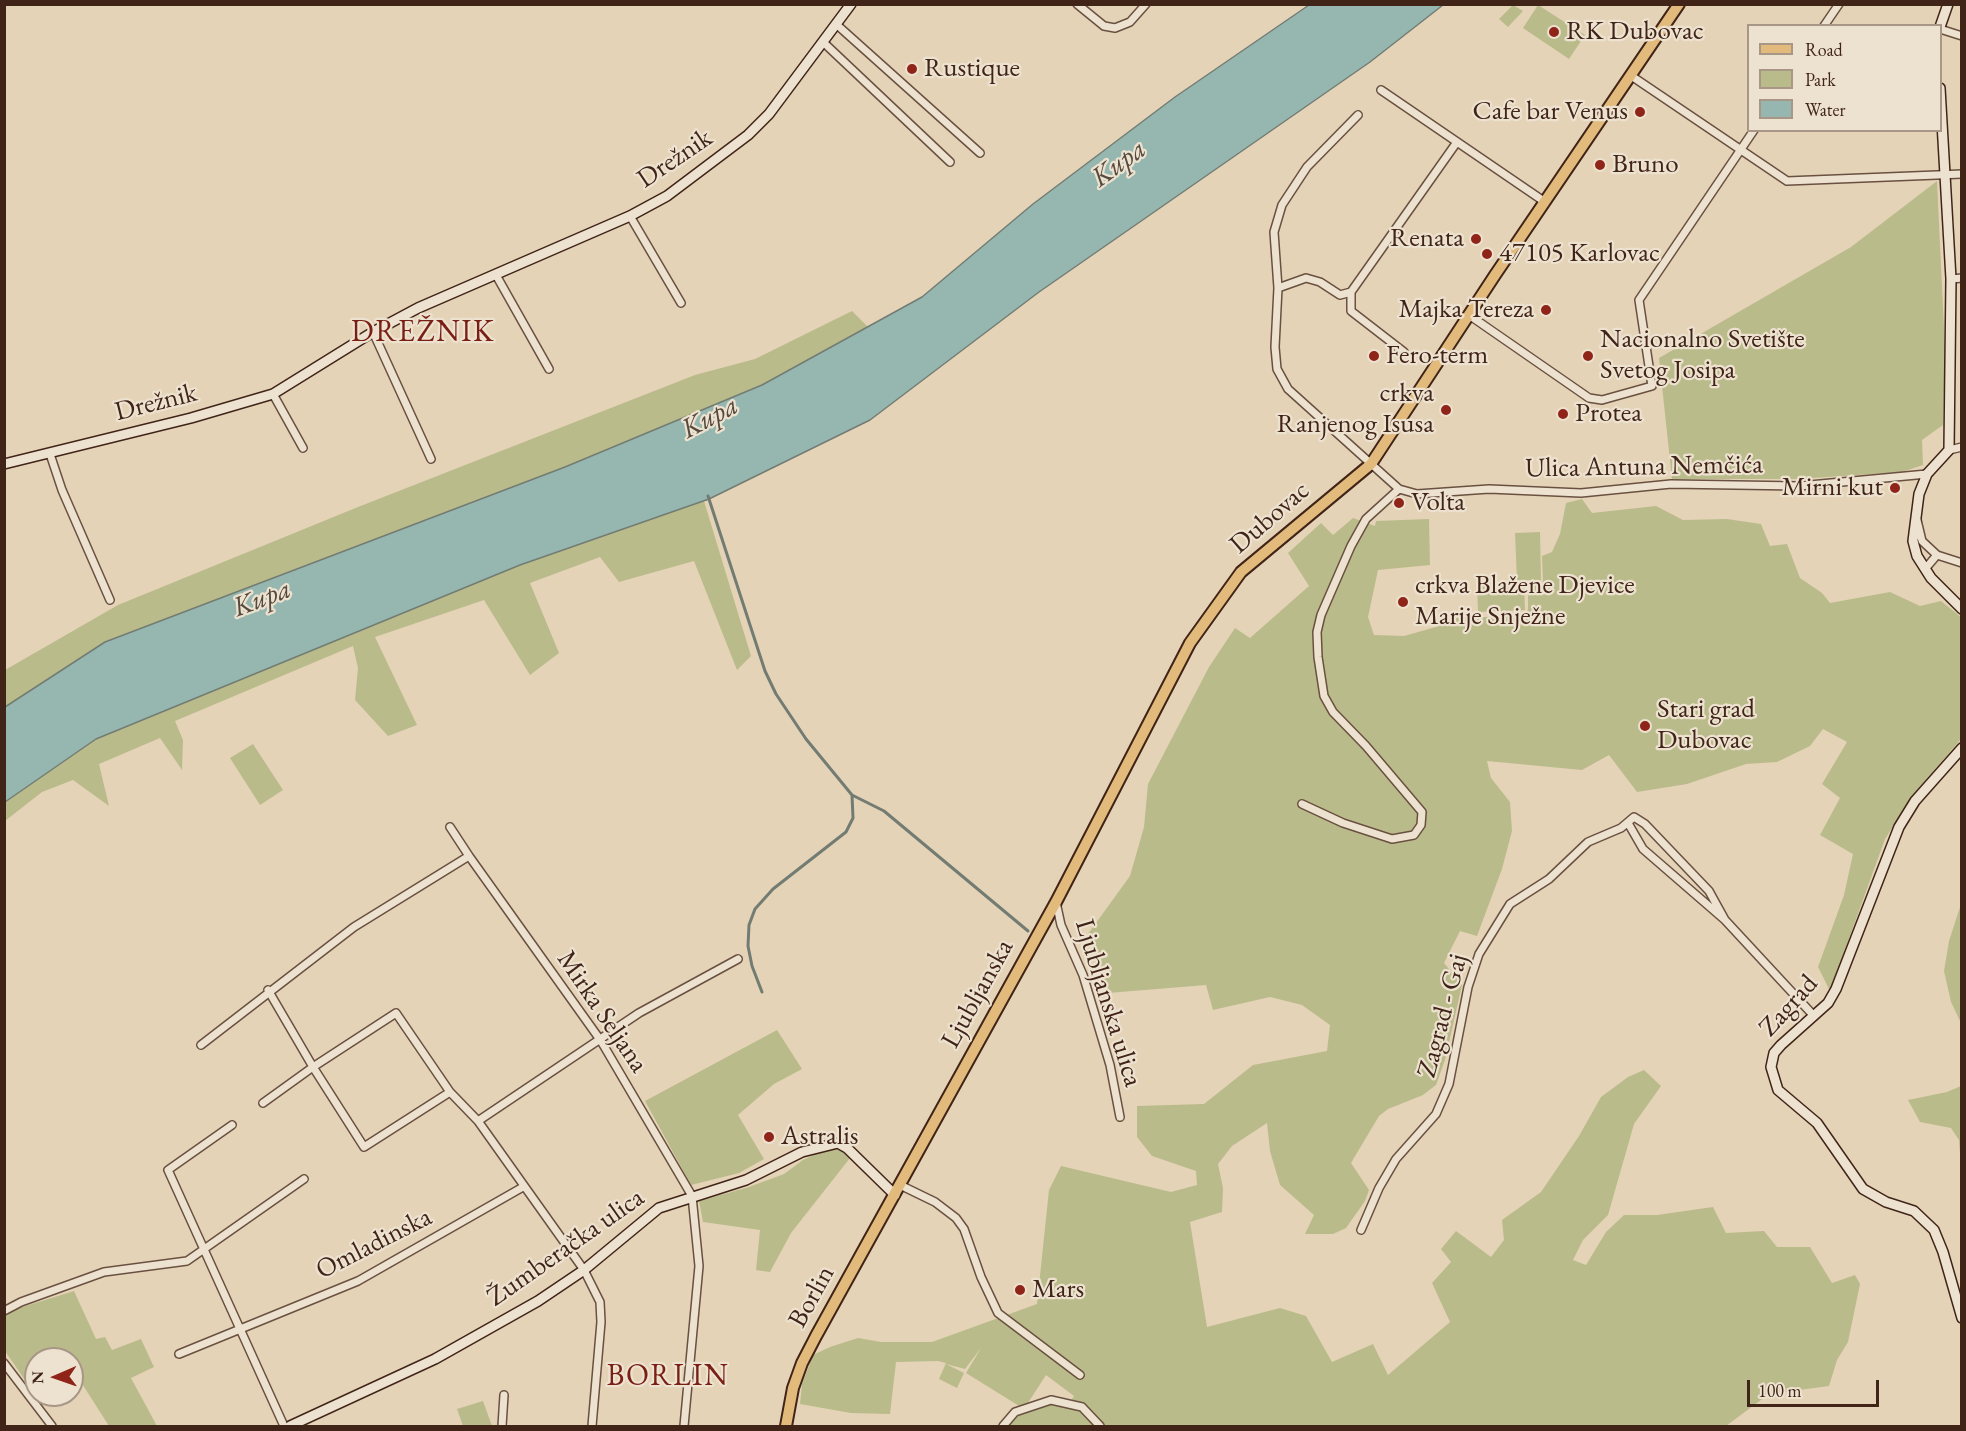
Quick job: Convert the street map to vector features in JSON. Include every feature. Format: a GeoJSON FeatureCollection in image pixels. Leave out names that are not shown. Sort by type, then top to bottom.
{"type":"FeatureCollection","features":[{"type":"Feature","properties":{"kind":"main road","name":"Drežnik"},"geometry":{"type":"LineString","coordinates":[[4,464],[50,454],[273,394],[373,332],[417,308],[630,216],[667,196],[748,135],[769,114],[851,4]]}},
{"type":"Feature","properties":{"kind":"main road","name":"Dubovac"},"geometry":{"type":"LineString","coordinates":[[1101,814],[1178,664],[1241,572],[1371,464],[1495,275],[1679,4]]}},
{"type":"Feature","properties":{"kind":"main road"},"geometry":{"type":"LineString","coordinates":[[1942,25],[1948,4]]}},
{"type":"Feature","properties":{"kind":"main road"},"geometry":{"type":"LineString","coordinates":[[1942,117],[1951,279],[1949,450],[1927,474],[1916,514],[1913,541],[1917,556],[1925,569],[1943,593],[1962,609]]}},
{"type":"Feature","properties":{"kind":"main road","name":"Zagrad"},"geometry":{"type":"LineString","coordinates":[[1962,748],[1915,801],[1899,827],[1836,989],[1828,1003],[1774,1053],[1771,1067],[1773,1080],[1778,1090],[1817,1123],[1830,1138],[1856,1182],[1863,1189],[1886,1202],[1914,1211],[1934,1230],[1943,1252],[1962,1318]]}},
{"type":"Feature","properties":{"kind":"main road","name":"Ljubljanska"},"geometry":{"type":"LineString","coordinates":[[897,1190],[1026,951],[1056,902],[1101,814]]}},
{"type":"Feature","properties":{"kind":"main road","name":"Žumberačka ulica"},"geometry":{"type":"LineString","coordinates":[[290,1426],[392,1380],[471,1340],[538,1301],[584,1270],[659,1208],[746,1180],[802,1152],[838,1143],[848,1148],[897,1190]]}},
{"type":"Feature","properties":{"kind":"main road","name":"Borlin"},"geometry":{"type":"LineString","coordinates":[[786,1426],[802,1363],[897,1190]]}},
{"type":"Feature","properties":{"kind":"street"},"geometry":{"type":"LineString","coordinates":[[1077,4],[1104,26],[1115,28],[1130,22],[1146,4]]}},
{"type":"Feature","properties":{"kind":"street"},"geometry":{"type":"LineString","coordinates":[[1825,24],[1839,4]]}},
{"type":"Feature","properties":{"kind":"street"},"geometry":{"type":"LineString","coordinates":[[836,24],[980,153]]}},
{"type":"Feature","properties":{"kind":"street"},"geometry":{"type":"LineString","coordinates":[[1942,28],[1962,36]]}},
{"type":"Feature","properties":{"kind":"street"},"geometry":{"type":"LineString","coordinates":[[823,42],[950,162]]}},
{"type":"Feature","properties":{"kind":"street"},"geometry":{"type":"LineString","coordinates":[[1630,75],[1787,181],[1962,174]]}},
{"type":"Feature","properties":{"kind":"street"},"geometry":{"type":"LineString","coordinates":[[1381,90],[1545,202]]}},
{"type":"Feature","properties":{"kind":"street"},"geometry":{"type":"LineString","coordinates":[[1302,804],[1343,823],[1392,839],[1414,835],[1421,825],[1422,813],[1366,746],[1333,712],[1324,696],[1318,657],[1317,632],[1321,615],[1351,546],[1366,519],[1399,489],[1288,389],[1277,369],[1275,347],[1278,288],[1274,232],[1282,205],[1307,167],[1358,115]]}},
{"type":"Feature","properties":{"kind":"street"},"geometry":{"type":"LineString","coordinates":[[1469,315],[1589,398],[1602,400],[1652,386],[1639,300],[1753,132]]}},
{"type":"Feature","properties":{"kind":"street"},"geometry":{"type":"LineString","coordinates":[[1278,288],[1306,278],[1320,282],[1340,295],[1350,292],[1457,142]]}},
{"type":"Feature","properties":{"kind":"street"},"geometry":{"type":"LineString","coordinates":[[630,216],[681,303]]}},
{"type":"Feature","properties":{"kind":"street"},"geometry":{"type":"LineString","coordinates":[[496,275],[549,369]]}},
{"type":"Feature","properties":{"kind":"street"},"geometry":{"type":"LineString","coordinates":[[1951,279],[1962,278]]}},
{"type":"Feature","properties":{"kind":"street"},"geometry":{"type":"LineString","coordinates":[[1350,292],[1351,311],[1404,352]]}},
{"type":"Feature","properties":{"kind":"street"},"geometry":{"type":"LineString","coordinates":[[373,332],[431,459]]}},
{"type":"Feature","properties":{"kind":"street"},"geometry":{"type":"LineString","coordinates":[[273,394],[303,448]]}},
{"type":"Feature","properties":{"kind":"street"},"geometry":{"type":"LineString","coordinates":[[1949,450],[1962,447]]}},
{"type":"Feature","properties":{"kind":"street"},"geometry":{"type":"LineString","coordinates":[[50,454],[110,600]]}},
{"type":"Feature","properties":{"kind":"street","name":"Ulica Antuna Nemčića"},"geometry":{"type":"LineString","coordinates":[[1399,489],[1417,494],[1489,489],[1581,493],[1671,484],[1798,486],[1927,474]]}},
{"type":"Feature","properties":{"kind":"street"},"geometry":{"type":"LineString","coordinates":[[1916,514],[1922,541],[1937,555],[1962,563]]}},
{"type":"Feature","properties":{"kind":"street"},"geometry":{"type":"LineString","coordinates":[[1925,569],[1937,555]]}},
{"type":"Feature","properties":{"kind":"street","name":"Zagrad - Gaj"},"geometry":{"type":"LineString","coordinates":[[1361,1230],[1379,1188],[1396,1159],[1436,1114],[1449,1084],[1468,987],[1479,954],[1510,904],[1549,879],[1588,842],[1628,824],[1634,817],[1653,832],[1709,891],[1725,920]]}},
{"type":"Feature","properties":{"kind":"street","name":"Zagrad - Gaj"},"geometry":{"type":"LineString","coordinates":[[1628,824],[1643,849],[1725,920],[1814,1016]]}},
{"type":"Feature","properties":{"kind":"street","name":"Mirka Seljana"},"geometry":{"type":"LineString","coordinates":[[450,828],[601,1041],[692,1196]]}},
{"type":"Feature","properties":{"kind":"street"},"geometry":{"type":"LineString","coordinates":[[201,1045],[268,990],[354,927],[469,856]]}},
{"type":"Feature","properties":{"kind":"street","name":"Ljubljanska ulica"},"geometry":{"type":"LineString","coordinates":[[1056,902],[1060,925],[1083,975],[1110,1065],[1120,1118]]}},
{"type":"Feature","properties":{"kind":"street"},"geometry":{"type":"LineString","coordinates":[[478,1121],[676,991],[738,959]]}},
{"type":"Feature","properties":{"kind":"street"},"geometry":{"type":"LineString","coordinates":[[268,990],[313,1068],[364,1147],[450,1092]]}},
{"type":"Feature","properties":{"kind":"street"},"geometry":{"type":"LineString","coordinates":[[263,1103],[396,1013],[450,1092],[478,1121],[584,1270],[600,1302],[592,1426]]}},
{"type":"Feature","properties":{"kind":"street"},"geometry":{"type":"LineString","coordinates":[[232,1125],[168,1170],[202,1250],[284,1426]]}},
{"type":"Feature","properties":{"kind":"street"},"geometry":{"type":"LineString","coordinates":[[4,1311],[21,1302],[104,1272],[186,1261],[304,1179]]}},
{"type":"Feature","properties":{"kind":"street","name":"Omladinska"},"geometry":{"type":"LineString","coordinates":[[179,1354],[358,1281],[523,1187]]}},
{"type":"Feature","properties":{"kind":"street"},"geometry":{"type":"LineString","coordinates":[[897,1190],[935,1202],[956,1218],[964,1229],[998,1313],[1080,1375]]}},
{"type":"Feature","properties":{"kind":"street"},"geometry":{"type":"LineString","coordinates":[[684,1426],[699,1266],[692,1196]]}},
{"type":"Feature","properties":{"kind":"street"},"geometry":{"type":"LineString","coordinates":[[4,1363],[52,1426]]}},
{"type":"Feature","properties":{"kind":"street"},"geometry":{"type":"LineString","coordinates":[[502,1426],[504,1395]]}},
{"type":"Feature","properties":{"kind":"street"},"geometry":{"type":"LineString","coordinates":[[1003,1426],[1015,1412],[1051,1400],[1082,1407],[1100,1426]]}},
{"type":"Feature","properties":{"kind":"green space"},"geometry":{"type":"Polygon","coordinates":[[[1513,5],[1523,11],[1508,27],[1499,19],[1513,5]]]}},
{"type":"Feature","properties":{"kind":"green space","name":"RK Dubovac"},"geometry":{"type":"Polygon","coordinates":[[[1538,5],[1585,35],[1569,59],[1523,28],[1538,5]]]}},
{"type":"Feature","properties":{"kind":"green space"},"geometry":{"type":"Polygon","coordinates":[[[1937,181],[1945,349],[1943,425],[1922,440],[1923,465],[1902,472],[1798,479],[1672,479],[1659,358],[1851,247],[1937,181]]]}},
{"type":"Feature","properties":{"kind":"green space"},"geometry":{"type":"Polygon","coordinates":[[[852,311],[868,327],[762,385],[565,467],[105,642],[5,707],[5,670],[118,605],[358,507],[695,375],[755,359],[852,311]]]}},
{"type":"Feature","properties":{"kind":"green space"},"geometry":{"type":"Polygon","coordinates":[[[1582,499],[1592,513],[1656,506],[1683,520],[1727,519],[1761,524],[1770,546],[1787,544],[1800,578],[1822,593],[1830,603],[1890,592],[1920,606],[1941,601],[1961,617],[1961,739],[1916,791],[1885,839],[1830,991],[1818,967],[1844,895],[1853,854],[1820,835],[1840,798],[1822,784],[1847,742],[1823,729],[1810,746],[1777,762],[1746,764],[1687,784],[1637,792],[1609,755],[1582,770],[1487,761],[1491,778],[1510,802],[1512,831],[1502,869],[1477,936],[1460,931],[1444,963],[1462,985],[1445,1060],[1436,1085],[1423,1095],[1388,1109],[1379,1116],[1351,1163],[1369,1190],[1365,1201],[1346,1228],[1333,1234],[1305,1234],[1314,1215],[1280,1185],[1270,1151],[1267,1123],[1232,1146],[1218,1164],[1223,1188],[1222,1212],[1190,1222],[1207,1327],[1280,1308],[1306,1316],[1332,1362],[1373,1344],[1388,1375],[1450,1322],[1432,1283],[1451,1262],[1441,1249],[1456,1231],[1491,1257],[1504,1240],[1502,1220],[1541,1192],[1579,1136],[1601,1097],[1628,1077],[1644,1070],[1661,1086],[1634,1124],[1608,1215],[1583,1240],[1573,1260],[1586,1265],[1606,1232],[1624,1215],[1657,1215],[1713,1207],[1726,1233],[1764,1231],[1777,1247],[1810,1247],[1832,1283],[1855,1275],[1860,1284],[1848,1342],[1837,1360],[1829,1386],[1769,1394],[1726,1426],[1006,1426],[1018,1415],[1049,1401],[1070,1403],[1074,1396],[1046,1375],[1024,1409],[966,1373],[981,1348],[965,1369],[946,1364],[964,1373],[957,1388],[939,1379],[946,1363],[938,1361],[896,1362],[890,1414],[851,1413],[800,1404],[802,1384],[813,1355],[830,1347],[858,1338],[881,1342],[932,1342],[1037,1304],[1049,1190],[1061,1166],[1171,1192],[1197,1185],[1196,1171],[1152,1156],[1137,1137],[1137,1106],[1204,1104],[1253,1065],[1327,1051],[1330,1025],[1302,1005],[1270,997],[1213,1010],[1206,985],[1108,993],[1088,934],[1130,876],[1144,827],[1148,784],[1209,667],[1235,628],[1250,638],[1309,586],[1288,553],[1321,523],[1333,535],[1353,518],[1375,526],[1376,521],[1429,519],[1430,565],[1378,570],[1368,617],[1374,635],[1404,636],[1436,627],[1453,618],[1522,616],[1528,610],[1528,584],[1543,583],[1542,556],[1552,552],[1560,534],[1566,503],[1582,499]]]}},
{"type":"Feature","properties":{"kind":"green space"},"geometry":{"type":"Polygon","coordinates":[[[704,501],[751,656],[737,670],[694,561],[619,582],[600,557],[530,583],[559,653],[530,675],[484,600],[375,637],[417,725],[388,736],[355,700],[358,668],[353,646],[175,721],[183,740],[182,770],[160,738],[99,764],[109,806],[73,780],[42,792],[5,821],[4,802],[95,739],[530,561],[704,501]]]}},
{"type":"Feature","properties":{"kind":"green space"},"geometry":{"type":"Polygon","coordinates":[[[1540,532],[1541,580],[1517,580],[1515,533],[1540,532]]]}},
{"type":"Feature","properties":{"kind":"green space"},"geometry":{"type":"Polygon","coordinates":[[[1524,583],[1525,610],[1478,612],[1477,584],[1524,583]]]}},
{"type":"Feature","properties":{"kind":"green space"},"geometry":{"type":"Polygon","coordinates":[[[253,744],[283,790],[260,805],[230,758],[253,744]]]}},
{"type":"Feature","properties":{"kind":"green space"},"geometry":{"type":"Polygon","coordinates":[[[1961,904],[1962,1023],[1951,1002],[1944,971],[1949,941],[1961,904]]]}},
{"type":"Feature","properties":{"kind":"green space"},"geometry":{"type":"Polygon","coordinates":[[[777,1030],[802,1069],[774,1084],[738,1115],[764,1159],[739,1173],[691,1185],[645,1101],[777,1030]]]}},
{"type":"Feature","properties":{"kind":"green space"},"geometry":{"type":"Polygon","coordinates":[[[1961,1086],[1961,1167],[1959,1140],[1951,1128],[1920,1122],[1908,1100],[1947,1092],[1961,1086]]]}},
{"type":"Feature","properties":{"kind":"green space"},"geometry":{"type":"Polygon","coordinates":[[[839,1149],[850,1158],[791,1233],[770,1272],[756,1270],[760,1230],[703,1222],[699,1201],[784,1174],[803,1160],[824,1150],[839,1149]]]}},
{"type":"Feature","properties":{"kind":"green space"},"geometry":{"type":"Polygon","coordinates":[[[74,1291],[96,1339],[105,1337],[112,1350],[141,1339],[154,1367],[131,1378],[157,1426],[109,1426],[84,1387],[84,1347],[24,1347],[24,1379],[5,1351],[5,1316],[19,1308],[74,1291]]]}},
{"type":"Feature","properties":{"kind":"green space"},"geometry":{"type":"Polygon","coordinates":[[[483,1401],[492,1426],[463,1426],[457,1409],[483,1401]]]}},
{"type":"Feature","properties":{"kind":"water","name":"Kupa"},"geometry":{"type":"Polygon","coordinates":[[[1309,5],[1443,5],[1370,62],[1039,292],[870,420],[709,499],[520,565],[96,739],[5,802],[5,707],[105,642],[565,467],[762,385],[922,297],[1033,204],[1175,97],[1309,5]]]}},
{"type":"Feature","properties":{"kind":"waterway"},"geometry":{"type":"LineString","coordinates":[[708,496],[765,671],[776,694],[806,739],[852,795],[853,818],[846,832],[773,889],[755,909],[749,925],[748,946],[752,966],[762,992]]}},
{"type":"Feature","properties":{"kind":"waterway"},"geometry":{"type":"LineString","coordinates":[[852,795],[884,811],[1028,931]]}},
{"type":"Feature","properties":{"kind":"place","name":"RK Dubovac"},"geometry":{"type":"Point","coordinates":[1554,32]}},
{"type":"Feature","properties":{"kind":"place","name":"Rustique"},"geometry":{"type":"Point","coordinates":[912,69]}},
{"type":"Feature","properties":{"kind":"place","name":"Cafe bar Venus"},"geometry":{"type":"Point","coordinates":[1640,112]}},
{"type":"Feature","properties":{"kind":"place","name":"Bruno"},"geometry":{"type":"Point","coordinates":[1600,165]}},
{"type":"Feature","properties":{"kind":"place","name":"Renata"},"geometry":{"type":"Point","coordinates":[1476,239]}},
{"type":"Feature","properties":{"kind":"place","name":"47105 Karlovac"},"geometry":{"type":"Point","coordinates":[1487,254]}},
{"type":"Feature","properties":{"kind":"place","name":"Majka Tereza"},"geometry":{"type":"Point","coordinates":[1546,310]}},
{"type":"Feature","properties":{"kind":"place","name":"Fero-term"},"geometry":{"type":"Point","coordinates":[1374,356]}},
{"type":"Feature","properties":{"kind":"place","name":"Nacionalno Svetište Svetog Josipa"},"geometry":{"type":"Point","coordinates":[1588,356]}},
{"type":"Feature","properties":{"kind":"place","name":"crkva Ranjenog Isusa"},"geometry":{"type":"Point","coordinates":[1446,410]}},
{"type":"Feature","properties":{"kind":"place","name":"Protea"},"geometry":{"type":"Point","coordinates":[1563,414]}},
{"type":"Feature","properties":{"kind":"place","name":"Mirni kut"},"geometry":{"type":"Point","coordinates":[1895,488]}},
{"type":"Feature","properties":{"kind":"place","name":"Volta"},"geometry":{"type":"Point","coordinates":[1399,503]}},
{"type":"Feature","properties":{"kind":"place","name":"crkva Blažene Djevice Marije Snježne"},"geometry":{"type":"Point","coordinates":[1403,602]}},
{"type":"Feature","properties":{"kind":"place","name":"Stari grad Dubovac"},"geometry":{"type":"Point","coordinates":[1645,726]}},
{"type":"Feature","properties":{"kind":"place","name":"Astralis"},"geometry":{"type":"Point","coordinates":[769,1137]}},
{"type":"Feature","properties":{"kind":"place","name":"Mars"},"geometry":{"type":"Point","coordinates":[1020,1290]}},
{"type":"Feature","properties":{"kind":"district","name":"DREŽNIK"},"geometry":{"type":"Point","coordinates":[423,333]}},
{"type":"Feature","properties":{"kind":"district","name":"BORLIN"},"geometry":{"type":"Point","coordinates":[668,1377]}}]}
